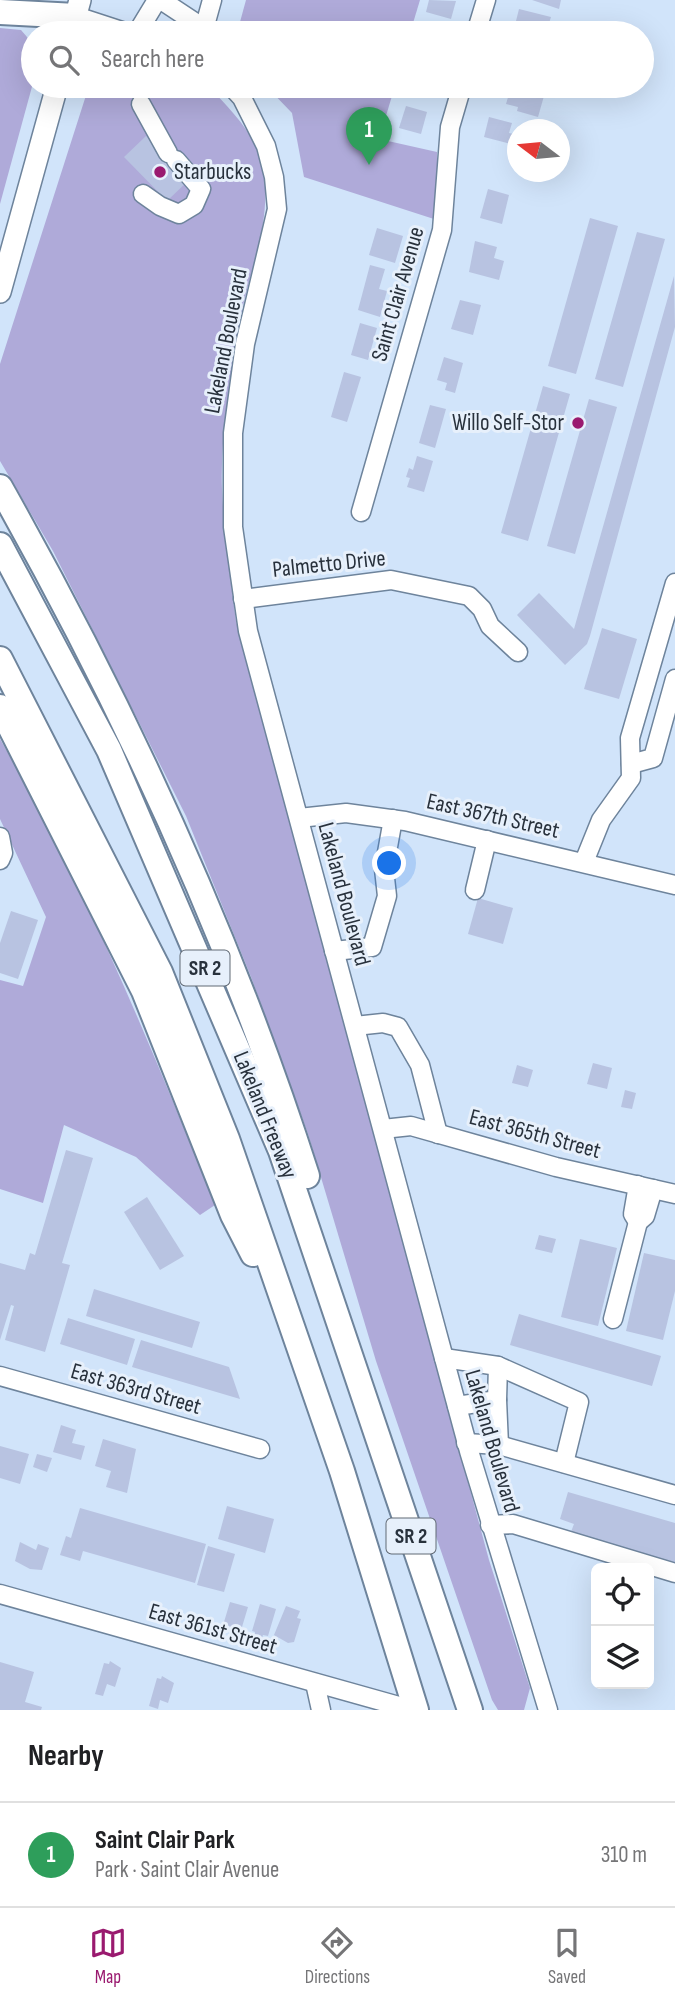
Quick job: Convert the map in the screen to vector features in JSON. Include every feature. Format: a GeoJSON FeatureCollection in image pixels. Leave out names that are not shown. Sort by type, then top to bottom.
{"type":"FeatureCollection","features":[{"type":"Feature","properties":{"kind":"highway"},"geometry":{"type":"LineString","coordinates":[[39,0],[76,16]]}},
{"type":"Feature","properties":{"kind":"highway"},"geometry":{"type":"LineString","coordinates":[[0,12],[76,16]]}},
{"type":"Feature","properties":{"kind":"highway"},"geometry":{"type":"LineString","coordinates":[[0,486],[86,644],[162,799],[237,977],[294,1135],[345,1295],[368,1407]]}},
{"type":"Feature","properties":{"kind":"highway","name":"Lakeland Freeway"},"geometry":{"type":"LineString","coordinates":[[1,546],[109,750],[281,1151],[470,1710]]}},
{"type":"Feature","properties":{"kind":"highway","name":"Lakeland Freeway"},"geometry":{"type":"LineString","coordinates":[[0,659],[160,972],[227,1139],[287,1320],[342,1471],[414,1710]]}},
{"type":"Feature","properties":{"kind":"highway"},"geometry":{"type":"LineString","coordinates":[[0,707],[144,991],[233,1215],[287,1320]]}},
{"type":"Feature","properties":{"kind":"main road"},"geometry":{"type":"LineString","coordinates":[[0,292],[54,98]]}},
{"type":"Feature","properties":{"kind":"street"},"geometry":{"type":"LineString","coordinates":[[145,21],[159,0],[192,21]]}},
{"type":"Feature","properties":{"kind":"street"},"geometry":{"type":"LineString","coordinates":[[209,21],[212,0]]}},
{"type":"Feature","properties":{"kind":"street"},"geometry":{"type":"LineString","coordinates":[[480,21],[486,0]]}},
{"type":"Feature","properties":{"kind":"street","name":"Lakeland Boulevard"},"geometry":{"type":"LineString","coordinates":[[242,98],[266,146],[274,177],[277,209],[246,344],[233,433],[233,527],[248,631],[466,1443],[548,1710]]}},
{"type":"Feature","properties":{"kind":"street","name":"Saint Clair Avenue"},"geometry":{"type":"LineString","coordinates":[[361,512],[442,230],[450,127],[458,98]]}},
{"type":"Feature","properties":{"kind":"street"},"geometry":{"type":"LineString","coordinates":[[141,104],[172,157],[201,189],[194,205],[180,214],[170,212],[143,194]]}},
{"type":"Feature","properties":{"kind":"street","name":"Palmetto Drive"},"geometry":{"type":"LineString","coordinates":[[243,599],[391,580],[469,596],[482,609],[490,626],[518,652]]}},
{"type":"Feature","properties":{"kind":"street"},"geometry":{"type":"LineString","coordinates":[[584,862],[601,820],[631,778],[631,738],[675,583]]}},
{"type":"Feature","properties":{"kind":"street"},"geometry":{"type":"LineString","coordinates":[[631,764],[653,758],[675,679]]}},
{"type":"Feature","properties":{"kind":"street","name":"East 367th Street"},"geometry":{"type":"LineString","coordinates":[[299,818],[346,813],[393,820],[675,885]]}},
{"type":"Feature","properties":{"kind":"street"},"geometry":{"type":"LineString","coordinates":[[334,951],[372,947],[387,896],[383,869],[393,820]]}},
{"type":"Feature","properties":{"kind":"street"},"geometry":{"type":"LineString","coordinates":[[0,837],[3,843],[0,860]]}},
{"type":"Feature","properties":{"kind":"street"},"geometry":{"type":"LineString","coordinates":[[475,890],[487,840]]}},
{"type":"Feature","properties":{"kind":"street"},"geometry":{"type":"LineString","coordinates":[[355,1026],[383,1023],[398,1027],[421,1065],[438,1133]]}},
{"type":"Feature","properties":{"kind":"street","name":"East 365th Street"},"geometry":{"type":"LineString","coordinates":[[383,1129],[411,1126],[556,1167],[675,1194]]}},
{"type":"Feature","properties":{"kind":"street"},"geometry":{"type":"LineString","coordinates":[[613,1319],[638,1222],[633,1214],[645,1187]]}},
{"type":"Feature","properties":{"kind":"street"},"geometry":{"type":"LineString","coordinates":[[444,1358],[498,1366],[579,1402],[564,1463]]}},
{"type":"Feature","properties":{"kind":"street"},"geometry":{"type":"LineString","coordinates":[[498,1366],[499,1445]]}},
{"type":"Feature","properties":{"kind":"street","name":"East 363rd Street"},"geometry":{"type":"LineString","coordinates":[[0,1376],[260,1449]]}},
{"type":"Feature","properties":{"kind":"street"},"geometry":{"type":"LineString","coordinates":[[457,1406],[497,1400]]}},
{"type":"Feature","properties":{"kind":"street"},"geometry":{"type":"LineString","coordinates":[[466,1443],[499,1445],[675,1495]]}},
{"type":"Feature","properties":{"kind":"street"},"geometry":{"type":"LineString","coordinates":[[491,1525],[513,1524],[675,1573]]}},
{"type":"Feature","properties":{"kind":"street","name":"East 361st Street"},"geometry":{"type":"LineString","coordinates":[[0,1594],[414,1710]]}},
{"type":"Feature","properties":{"kind":"street"},"geometry":{"type":"LineString","coordinates":[[315,1683],[321,1710]]}},
{"type":"Feature","properties":{"kind":"shaded area"},"geometry":{"type":"Polygon","coordinates":[[[246,0],[420,0],[414,21],[240,21],[246,0]]]}},
{"type":"Feature","properties":{"kind":"shaded area"},"geometry":{"type":"Polygon","coordinates":[[[0,28],[21,30],[21,98],[29,98],[0,204],[0,28]]]}},
{"type":"Feature","properties":{"kind":"shaded area"},"geometry":{"type":"Polygon","coordinates":[[[85,98],[219,98],[243,125],[257,148],[264,174],[265,194],[262,232],[239,325],[223,448],[224,522],[236,621],[489,1560],[530,1688],[524,1710],[498,1710],[492,1700],[376,1361],[308,1134],[251,977],[186,816],[53,551],[0,461],[0,364],[85,98]]]}},
{"type":"Feature","properties":{"kind":"shaded area"},"geometry":{"type":"Polygon","coordinates":[[[278,98],[391,98],[379,139],[437,152],[437,220],[304,177],[292,113],[278,98]]]}},
{"type":"Feature","properties":{"kind":"shaded area"},"geometry":{"type":"Polygon","coordinates":[[[0,739],[89,910],[166,1086],[215,1205],[200,1215],[136,1157],[64,1125],[43,1203],[0,1189],[0,980],[23,986],[46,917],[0,819],[0,739]]]}},
{"type":"Feature","properties":{"kind":"building"},"geometry":{"type":"Polygon","coordinates":[[[429,0],[456,1],[451,19],[426,12],[429,0]]]}},
{"type":"Feature","properties":{"kind":"building"},"geometry":{"type":"Polygon","coordinates":[[[532,0],[561,0],[559,9],[532,0]]]}},
{"type":"Feature","properties":{"kind":"building"},"geometry":{"type":"Polygon","coordinates":[[[519,9],[551,17],[550,21],[516,21],[519,9]]]}},
{"type":"Feature","properties":{"kind":"building"},"geometry":{"type":"Polygon","coordinates":[[[508,98],[543,98],[538,117],[517,111],[518,107],[506,104],[508,98]]]}},
{"type":"Feature","properties":{"kind":"building"},"geometry":{"type":"Polygon","coordinates":[[[406,106],[427,112],[421,134],[399,128],[406,106]]]}},
{"type":"Feature","properties":{"kind":"building"},"geometry":{"type":"Polygon","coordinates":[[[489,117],[507,122],[507,143],[484,137],[489,117]]]}},
{"type":"Feature","properties":{"kind":"building","name":"Starbucks"},"geometry":{"type":"Polygon","coordinates":[[[146,136],[189,180],[167,201],[124,157],[146,136]]]}},
{"type":"Feature","properties":{"kind":"building"},"geometry":{"type":"Polygon","coordinates":[[[488,189],[509,195],[502,224],[480,218],[488,189]]]}},
{"type":"Feature","properties":{"kind":"building"},"geometry":{"type":"Polygon","coordinates":[[[590,218],[618,226],[576,374],[548,366],[590,218]]]}},
{"type":"Feature","properties":{"kind":"building"},"geometry":{"type":"Polygon","coordinates":[[[377,228],[403,236],[395,263],[369,255],[377,228]]]}},
{"type":"Feature","properties":{"kind":"building"},"geometry":{"type":"Polygon","coordinates":[[[637,232],[665,239],[623,387],[595,379],[637,232]]]}},
{"type":"Feature","properties":{"kind":"building"},"geometry":{"type":"Polygon","coordinates":[[[475,241],[497,247],[494,258],[504,261],[499,280],[469,272],[475,241]]]}},
{"type":"Feature","properties":{"kind":"building"},"geometry":{"type":"Polygon","coordinates":[[[370,265],[385,269],[379,289],[387,291],[380,317],[358,310],[370,265]]]}},
{"type":"Feature","properties":{"kind":"building"},"geometry":{"type":"Polygon","coordinates":[[[674,276],[675,327],[590,636],[587,644],[565,665],[517,615],[539,593],[574,629],[674,276]]]}},
{"type":"Feature","properties":{"kind":"building"},"geometry":{"type":"Polygon","coordinates":[[[460,300],[481,305],[473,335],[451,329],[460,300]]]}},
{"type":"Feature","properties":{"kind":"building"},"geometry":{"type":"Polygon","coordinates":[[[360,323],[377,328],[368,360],[351,355],[360,323]]]}},
{"type":"Feature","properties":{"kind":"building"},"geometry":{"type":"Polygon","coordinates":[[[444,357],[463,363],[455,393],[445,390],[447,383],[437,380],[444,357]]]}},
{"type":"Feature","properties":{"kind":"building"},"geometry":{"type":"Polygon","coordinates":[[[344,372],[361,377],[347,422],[331,417],[344,372]]]}},
{"type":"Feature","properties":{"kind":"building"},"geometry":{"type":"Polygon","coordinates":[[[543,386],[570,394],[528,541],[501,533],[543,386]]]}},
{"type":"Feature","properties":{"kind":"building"},"geometry":{"type":"Polygon","coordinates":[[[589,399],[617,407],[575,554],[547,546],[589,399]]]}},
{"type":"Feature","properties":{"kind":"building"},"geometry":{"type":"Polygon","coordinates":[[[430,405],[446,409],[435,448],[419,443],[430,405]]]}},
{"type":"Feature","properties":{"kind":"building"},"geometry":{"type":"Polygon","coordinates":[[[417,456],[433,461],[424,492],[407,487],[410,478],[406,477],[409,468],[413,470],[417,456]]]}},
{"type":"Feature","properties":{"kind":"building"},"geometry":{"type":"Polygon","coordinates":[[[602,628],[637,639],[619,699],[584,689],[602,628]]]}},
{"type":"Feature","properties":{"kind":"building"},"geometry":{"type":"Polygon","coordinates":[[[478,898],[513,908],[503,944],[468,934],[478,898]]]}},
{"type":"Feature","properties":{"kind":"building"},"geometry":{"type":"Polygon","coordinates":[[[11,911],[38,920],[18,979],[0,973],[0,943],[11,911]]]}},
{"type":"Feature","properties":{"kind":"building"},"geometry":{"type":"Polygon","coordinates":[[[593,1063],[612,1068],[607,1089],[587,1084],[593,1063]]]}},
{"type":"Feature","properties":{"kind":"building"},"geometry":{"type":"Polygon","coordinates":[[[517,1065],[533,1070],[528,1087],[512,1083],[517,1065]]]}},
{"type":"Feature","properties":{"kind":"building"},"geometry":{"type":"Polygon","coordinates":[[[625,1090],[636,1093],[632,1109],[621,1107],[625,1090]]]}},
{"type":"Feature","properties":{"kind":"building"},"geometry":{"type":"Polygon","coordinates":[[[66,1150],[93,1158],[62,1263],[70,1265],[45,1352],[5,1340],[14,1306],[11,1305],[0,1340],[0,1263],[25,1270],[30,1253],[35,1255],[66,1150]]]}},
{"type":"Feature","properties":{"kind":"building"},"geometry":{"type":"Polygon","coordinates":[[[147,1197],[184,1256],[160,1270],[124,1212],[147,1197]]]}},
{"type":"Feature","properties":{"kind":"building"},"geometry":{"type":"Polygon","coordinates":[[[539,1235],[556,1239],[552,1253],[535,1249],[539,1235]]]}},
{"type":"Feature","properties":{"kind":"building"},"geometry":{"type":"Polygon","coordinates":[[[580,1239],[617,1248],[598,1326],[561,1317],[580,1239]]]}},
{"type":"Feature","properties":{"kind":"building"},"geometry":{"type":"Polygon","coordinates":[[[644,1253],[675,1260],[675,1291],[663,1340],[626,1331],[644,1253]]]}},
{"type":"Feature","properties":{"kind":"building"},"geometry":{"type":"Polygon","coordinates":[[[94,1289],[200,1322],[192,1348],[86,1316],[94,1289]]]}},
{"type":"Feature","properties":{"kind":"building"},"geometry":{"type":"Polygon","coordinates":[[[519,1314],[661,1356],[652,1386],[510,1345],[519,1314]]]}},
{"type":"Feature","properties":{"kind":"building"},"geometry":{"type":"Polygon","coordinates":[[[68,1318],[135,1339],[127,1365],[60,1344],[68,1318]]]}},
{"type":"Feature","properties":{"kind":"building"},"geometry":{"type":"Polygon","coordinates":[[[141,1340],[229,1367],[240,1399],[132,1367],[141,1340]]]}},
{"type":"Feature","properties":{"kind":"building"},"geometry":{"type":"Polygon","coordinates":[[[61,1425],[76,1430],[72,1443],[85,1446],[81,1460],[53,1452],[61,1425]]]}},
{"type":"Feature","properties":{"kind":"building"},"geometry":{"type":"Polygon","coordinates":[[[103,1439],[136,1449],[127,1493],[106,1487],[111,1471],[95,1466],[103,1439]]]}},
{"type":"Feature","properties":{"kind":"building"},"geometry":{"type":"Polygon","coordinates":[[[0,1446],[29,1454],[20,1484],[0,1478],[0,1446]]]}},
{"type":"Feature","properties":{"kind":"building"},"geometry":{"type":"Polygon","coordinates":[[[37,1454],[52,1458],[47,1472],[33,1467],[37,1454]]]}},
{"type":"Feature","properties":{"kind":"building"},"geometry":{"type":"Polygon","coordinates":[[[568,1492],[675,1523],[675,1568],[569,1537],[574,1524],[560,1519],[568,1492]]]}},
{"type":"Feature","properties":{"kind":"building"},"geometry":{"type":"Polygon","coordinates":[[[227,1506],[274,1519],[265,1553],[218,1539],[227,1506]]]}},
{"type":"Feature","properties":{"kind":"building"},"geometry":{"type":"Polygon","coordinates":[[[80,1508],[206,1544],[195,1583],[83,1551],[80,1561],[60,1555],[66,1536],[71,1538],[80,1508]]]}},
{"type":"Feature","properties":{"kind":"building"},"geometry":{"type":"Polygon","coordinates":[[[20,1542],[36,1550],[38,1544],[49,1548],[42,1570],[30,1569],[15,1561],[20,1542]]]}},
{"type":"Feature","properties":{"kind":"building"},"geometry":{"type":"Polygon","coordinates":[[[208,1546],[235,1554],[224,1592],[197,1585],[208,1546]]]}},
{"type":"Feature","properties":{"kind":"building"},"geometry":{"type":"Polygon","coordinates":[[[230,1602],[248,1607],[242,1627],[236,1625],[234,1630],[224,1622],[230,1602]]]}},
{"type":"Feature","properties":{"kind":"building"},"geometry":{"type":"Polygon","coordinates":[[[260,1604],[276,1609],[268,1636],[263,1635],[262,1638],[254,1636],[255,1632],[252,1631],[260,1604]]]}},
{"type":"Feature","properties":{"kind":"building"},"geometry":{"type":"Polygon","coordinates":[[[286,1606],[300,1611],[297,1618],[301,1619],[294,1642],[288,1643],[274,1635],[286,1606]]]}},
{"type":"Feature","properties":{"kind":"building"},"geometry":{"type":"Polygon","coordinates":[[[110,1661],[121,1668],[115,1687],[107,1684],[103,1696],[95,1694],[104,1663],[109,1664],[110,1661]]]}},
{"type":"Feature","properties":{"kind":"building"},"geometry":{"type":"Polygon","coordinates":[[[0,1662],[34,1672],[25,1702],[42,1707],[41,1710],[0,1710],[0,1662]]]}},
{"type":"Feature","properties":{"kind":"building"},"geometry":{"type":"Polygon","coordinates":[[[162,1676],[174,1683],[168,1703],[160,1700],[158,1709],[149,1706],[157,1678],[161,1679],[162,1676]]]}},
{"type":"Feature","properties":{"kind":"place","name":"Saint Clair Park"},"geometry":{"type":"Point","coordinates":[369,165]}},
{"type":"Feature","properties":{"kind":"place","name":"Starbucks"},"geometry":{"type":"Point","coordinates":[160,172]}},
{"type":"Feature","properties":{"kind":"place","name":"Willo Self-Stor"},"geometry":{"type":"Point","coordinates":[578,423]}}]}
